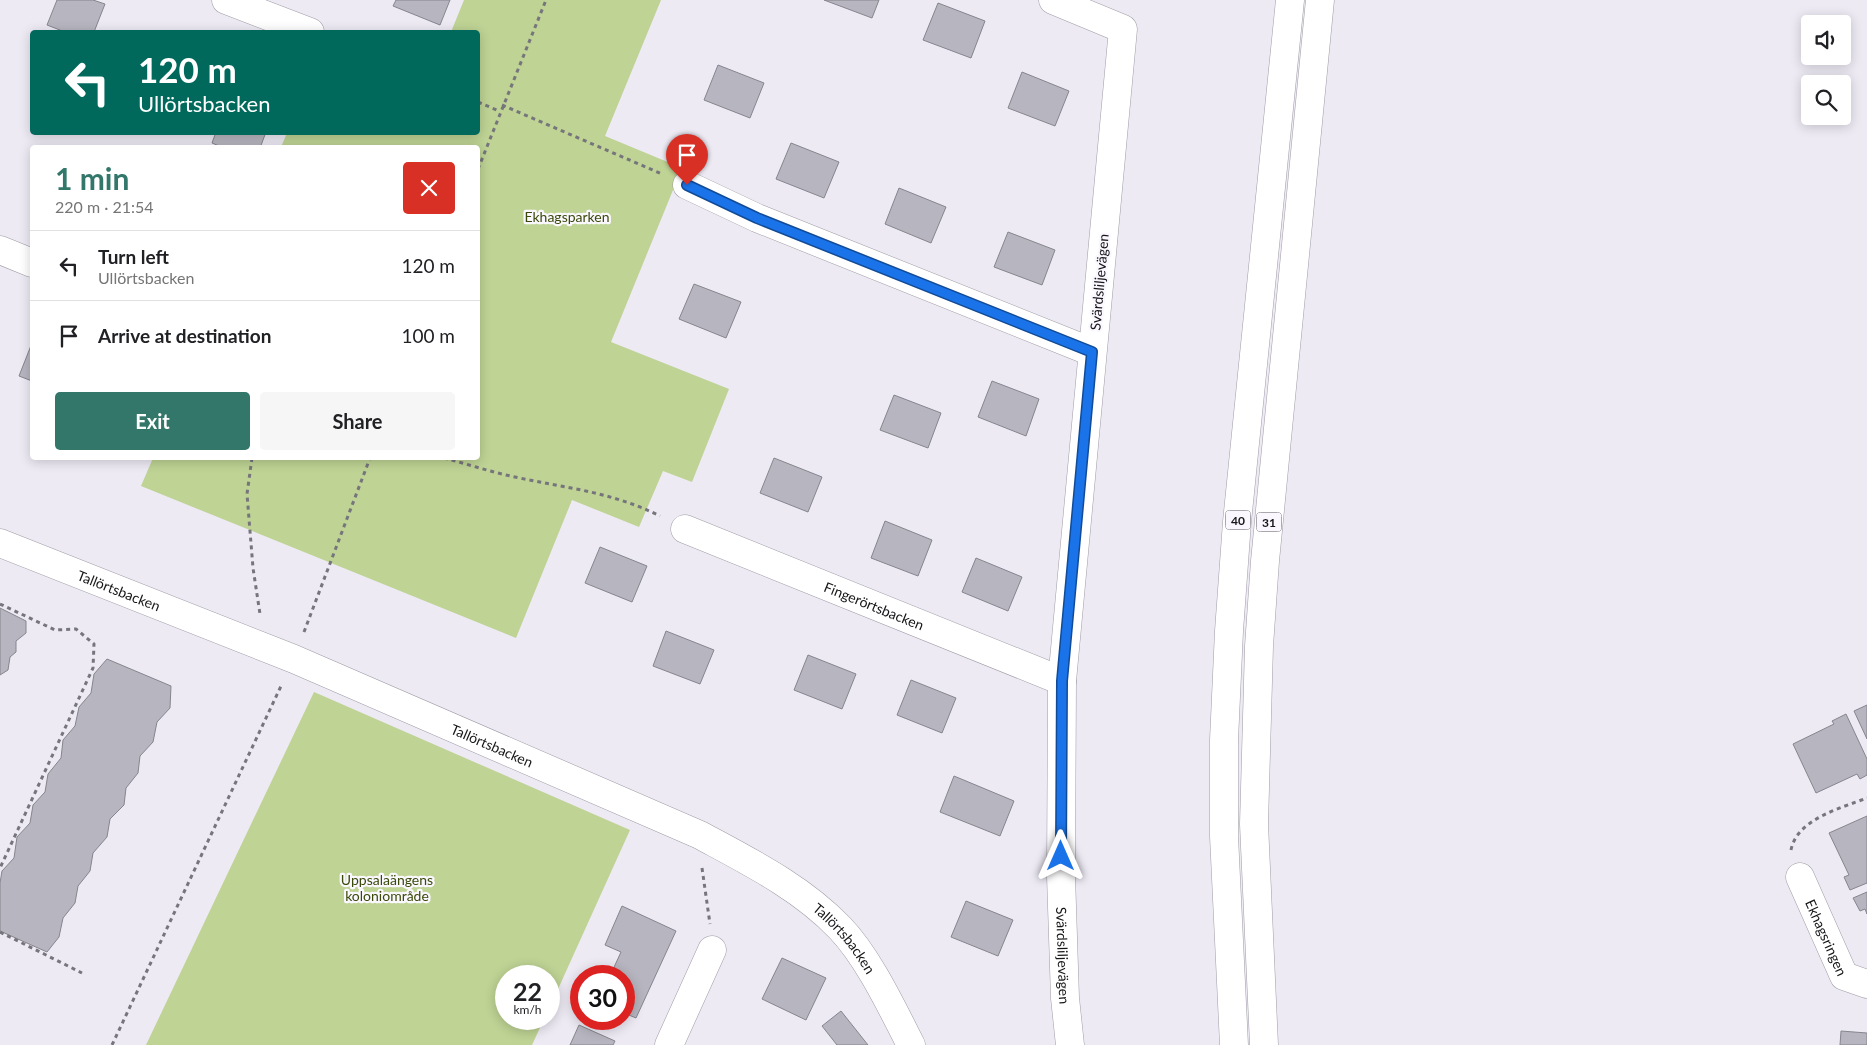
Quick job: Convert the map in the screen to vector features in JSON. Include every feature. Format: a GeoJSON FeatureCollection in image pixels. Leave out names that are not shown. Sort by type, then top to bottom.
{"type":"FeatureCollection","features":[{"type":"Feature","properties":{"kind":"main road"},"geometry":{"type":"LineString","coordinates":[[226,0],[305,30]]}},
{"type":"Feature","properties":{"kind":"main road","name":"Svärdsliljevägen"},"geometry":{"type":"LineString","coordinates":[[1053,0],[1123,29],[1062,681],[1061,876],[1065,998],[1070,1045]]}},
{"type":"Feature","properties":{"kind":"main road","name":"40"},"geometry":{"type":"LineString","coordinates":[[1231,1044],[1224,836],[1224,740],[1229,631],[1238,512],[1290,0]]}},
{"type":"Feature","properties":{"kind":"main road","name":"31"},"geometry":{"type":"LineString","coordinates":[[1264,1045],[1254,824],[1259,646],[1265,561],[1320,0]]}},
{"type":"Feature","properties":{"kind":"main road"},"geometry":{"type":"LineString","coordinates":[[687,185],[757,218],[1092,352]]}},
{"type":"Feature","properties":{"kind":"main road"},"geometry":{"type":"LineString","coordinates":[[0,250],[30,262]]}},
{"type":"Feature","properties":{"kind":"main road","name":"Fingerörtsbacken"},"geometry":{"type":"LineString","coordinates":[[685,529],[1062,681]]}},
{"type":"Feature","properties":{"kind":"main road","name":"Tallörtsbacken"},"geometry":{"type":"LineString","coordinates":[[0,543],[294,659],[700,835],[794,890],[840,928],[876,978],[911,1045]]}},
{"type":"Feature","properties":{"kind":"main road","name":"Ekhagsringen"},"geometry":{"type":"LineString","coordinates":[[1800,877],[1844,976],[1867,984]]}},
{"type":"Feature","properties":{"kind":"main road"},"geometry":{"type":"LineString","coordinates":[[669,1045],[712,950]]}},
{"type":"Feature","properties":{"kind":"path"},"geometry":{"type":"LineString","coordinates":[[480,163],[499,111],[546,0]]}},
{"type":"Feature","properties":{"kind":"path"},"geometry":{"type":"LineString","coordinates":[[480,103],[499,111]]}},
{"type":"Feature","properties":{"kind":"path"},"geometry":{"type":"LineString","coordinates":[[502,105],[687,185]]}},
{"type":"Feature","properties":{"kind":"path"},"geometry":{"type":"LineString","coordinates":[[252,460],[247,494],[253,568],[260,615]]}},
{"type":"Feature","properties":{"kind":"path"},"geometry":{"type":"LineString","coordinates":[[112,1045],[294,659],[369,460]]}},
{"type":"Feature","properties":{"kind":"path"},"geometry":{"type":"LineString","coordinates":[[451,460],[515,477],[567,485],[622,500],[646,510]]}},
{"type":"Feature","properties":{"kind":"path"},"geometry":{"type":"LineString","coordinates":[[0,604],[55,630],[76,629],[94,644],[93,668],[0,868]]}},
{"type":"Feature","properties":{"kind":"path"},"geometry":{"type":"LineString","coordinates":[[1800,877],[1790,856],[1793,842],[1813,820],[1867,798]]}},
{"type":"Feature","properties":{"kind":"path"},"geometry":{"type":"LineString","coordinates":[[700,835],[712,950]]}},
{"type":"Feature","properties":{"kind":"path"},"geometry":{"type":"LineString","coordinates":[[0,932],[82,973]]}},
{"type":"Feature","properties":{"kind":"green space","name":"Ekhagsparken"},"geometry":{"type":"Polygon","coordinates":[[[464,0],[661,0],[605,136],[682,168],[611,342],[729,389],[692,482],[663,471],[639,527],[572,500],[516,638],[141,486],[152,460],[480,460],[480,145],[282,145],[286,135],[480,135],[480,30],[452,30],[464,0]]]}},
{"type":"Feature","properties":{"kind":"green space","name":"Uppsalaängens koloniområde"},"geometry":{"type":"Polygon","coordinates":[[[314,692],[630,830],[560,985],[560,965],[495,965],[495,1030],[539,1030],[532,1045],[146,1045],[314,692]]]}},
{"type":"Feature","properties":{"kind":"building"},"geometry":{"type":"Polygon","coordinates":[[[57,0],[93,0],[105,4],[95,30],[60,30],[47,25],[57,0]]]}},
{"type":"Feature","properties":{"kind":"building"},"geometry":{"type":"Polygon","coordinates":[[[396,0],[450,0],[440,25],[393,6],[396,0]]]}},
{"type":"Feature","properties":{"kind":"building"},"geometry":{"type":"Polygon","coordinates":[[[824,0],[879,0],[872,18],[824,0]]]}},
{"type":"Feature","properties":{"kind":"building"},"geometry":{"type":"Polygon","coordinates":[[[938,3],[985,21],[971,58],[923,40],[938,3]]]}},
{"type":"Feature","properties":{"kind":"building"},"geometry":{"type":"Polygon","coordinates":[[[718,65],[764,83],[750,118],[704,100],[718,65]]]}},
{"type":"Feature","properties":{"kind":"building"},"geometry":{"type":"Polygon","coordinates":[[[1022,72],[1069,91],[1055,126],[1008,108],[1022,72]]]}},
{"type":"Feature","properties":{"kind":"building"},"geometry":{"type":"Polygon","coordinates":[[[215,135],[265,135],[261,145],[217,145],[212,143],[215,135]]]}},
{"type":"Feature","properties":{"kind":"building"},"geometry":{"type":"Polygon","coordinates":[[[791,143],[839,162],[824,198],[776,179],[791,143]]]}},
{"type":"Feature","properties":{"kind":"building"},"geometry":{"type":"Polygon","coordinates":[[[899,188],[946,207],[931,243],[885,224],[899,188]]]}},
{"type":"Feature","properties":{"kind":"building"},"geometry":{"type":"Polygon","coordinates":[[[1008,232],[1055,250],[1042,285],[994,267],[1008,232]]]}},
{"type":"Feature","properties":{"kind":"building"},"geometry":{"type":"Polygon","coordinates":[[[694,284],[741,302],[726,338],[679,319],[694,284]]]}},
{"type":"Feature","properties":{"kind":"building"},"geometry":{"type":"Polygon","coordinates":[[[30,348],[30,380],[19,376],[30,348]]]}},
{"type":"Feature","properties":{"kind":"building"},"geometry":{"type":"Polygon","coordinates":[[[992,381],[1039,399],[1026,436],[978,417],[992,381]]]}},
{"type":"Feature","properties":{"kind":"building"},"geometry":{"type":"Polygon","coordinates":[[[894,395],[941,413],[928,448],[880,430],[894,395]]]}},
{"type":"Feature","properties":{"kind":"building"},"geometry":{"type":"Polygon","coordinates":[[[774,458],[822,477],[808,512],[760,493],[774,458]]]}},
{"type":"Feature","properties":{"kind":"building"},"geometry":{"type":"Polygon","coordinates":[[[885,521],[932,540],[918,576],[871,558],[885,521]]]}},
{"type":"Feature","properties":{"kind":"building"},"geometry":{"type":"Polygon","coordinates":[[[600,547],[647,566],[632,602],[585,583],[600,547]]]}},
{"type":"Feature","properties":{"kind":"building"},"geometry":{"type":"Polygon","coordinates":[[[976,558],[1022,577],[1008,611],[962,592],[976,558]]]}},
{"type":"Feature","properties":{"kind":"building"},"geometry":{"type":"Polygon","coordinates":[[[0,608],[26,621],[26,633],[16,641],[16,652],[10,657],[8,670],[0,675],[0,608]]]}},
{"type":"Feature","properties":{"kind":"building"},"geometry":{"type":"Polygon","coordinates":[[[666,631],[714,650],[700,684],[653,666],[666,631]]]}},
{"type":"Feature","properties":{"kind":"building"},"geometry":{"type":"Polygon","coordinates":[[[808,655],[856,674],[842,709],[794,690],[808,655]]]}},
{"type":"Feature","properties":{"kind":"building"},"geometry":{"type":"Polygon","coordinates":[[[107,659],[171,686],[170,708],[157,722],[153,742],[140,756],[138,773],[126,788],[124,805],[110,819],[107,837],[93,853],[90,871],[78,886],[75,903],[63,918],[59,937],[47,952],[0,931],[0,883],[2,871],[14,858],[17,837],[30,823],[33,805],[45,792],[48,774],[61,758],[63,740],[75,726],[79,707],[91,693],[94,674],[107,659]]]}},
{"type":"Feature","properties":{"kind":"building"},"geometry":{"type":"Polygon","coordinates":[[[911,680],[956,698],[942,733],[897,715],[911,680]]]}},
{"type":"Feature","properties":{"kind":"building"},"geometry":{"type":"Polygon","coordinates":[[[1867,705],[1867,739],[1854,711],[1867,705]]]}},
{"type":"Feature","properties":{"kind":"building"},"geometry":{"type":"Polygon","coordinates":[[[1846,714],[1867,759],[1867,775],[1860,779],[1857,774],[1816,793],[1793,744],[1834,724],[1832,721],[1846,714]]]}},
{"type":"Feature","properties":{"kind":"building"},"geometry":{"type":"Polygon","coordinates":[[[954,776],[1014,801],[1000,836],[940,812],[954,776]]]}},
{"type":"Feature","properties":{"kind":"building"},"geometry":{"type":"Polygon","coordinates":[[[1867,816],[1867,883],[1850,890],[1844,877],[1849,875],[1829,833],[1867,816]]]}},
{"type":"Feature","properties":{"kind":"building"},"geometry":{"type":"Polygon","coordinates":[[[1867,892],[1867,914],[1865,909],[1860,911],[1853,898],[1867,892]]]}},
{"type":"Feature","properties":{"kind":"building"},"geometry":{"type":"Polygon","coordinates":[[[966,901],[1013,920],[998,956],[951,937],[966,901]]]}},
{"type":"Feature","properties":{"kind":"building"},"geometry":{"type":"Polygon","coordinates":[[[622,906],[676,931],[636,1018],[635,965],[615,965],[621,952],[605,945],[622,906]]]}},
{"type":"Feature","properties":{"kind":"building"},"geometry":{"type":"Polygon","coordinates":[[[782,958],[826,978],[806,1020],[762,999],[782,958]]]}},
{"type":"Feature","properties":{"kind":"building"},"geometry":{"type":"Polygon","coordinates":[[[841,1011],[868,1045],[837,1045],[822,1026],[841,1011]]]}},
{"type":"Feature","properties":{"kind":"building"},"geometry":{"type":"Polygon","coordinates":[[[577,1030],[590,1030],[615,1041],[613,1045],[570,1045],[577,1030]]]}},
{"type":"Feature","properties":{"kind":"building"},"geometry":{"type":"Polygon","coordinates":[[[1841,1031],[1867,1033],[1867,1045],[1840,1045],[1841,1031]]]}},
{"type":"Feature","properties":{"kind":"route"},"geometry":{"type":"LineString","coordinates":[[687,185],[757,218],[1092,352],[1062,681],[1061,856]]}}]}
